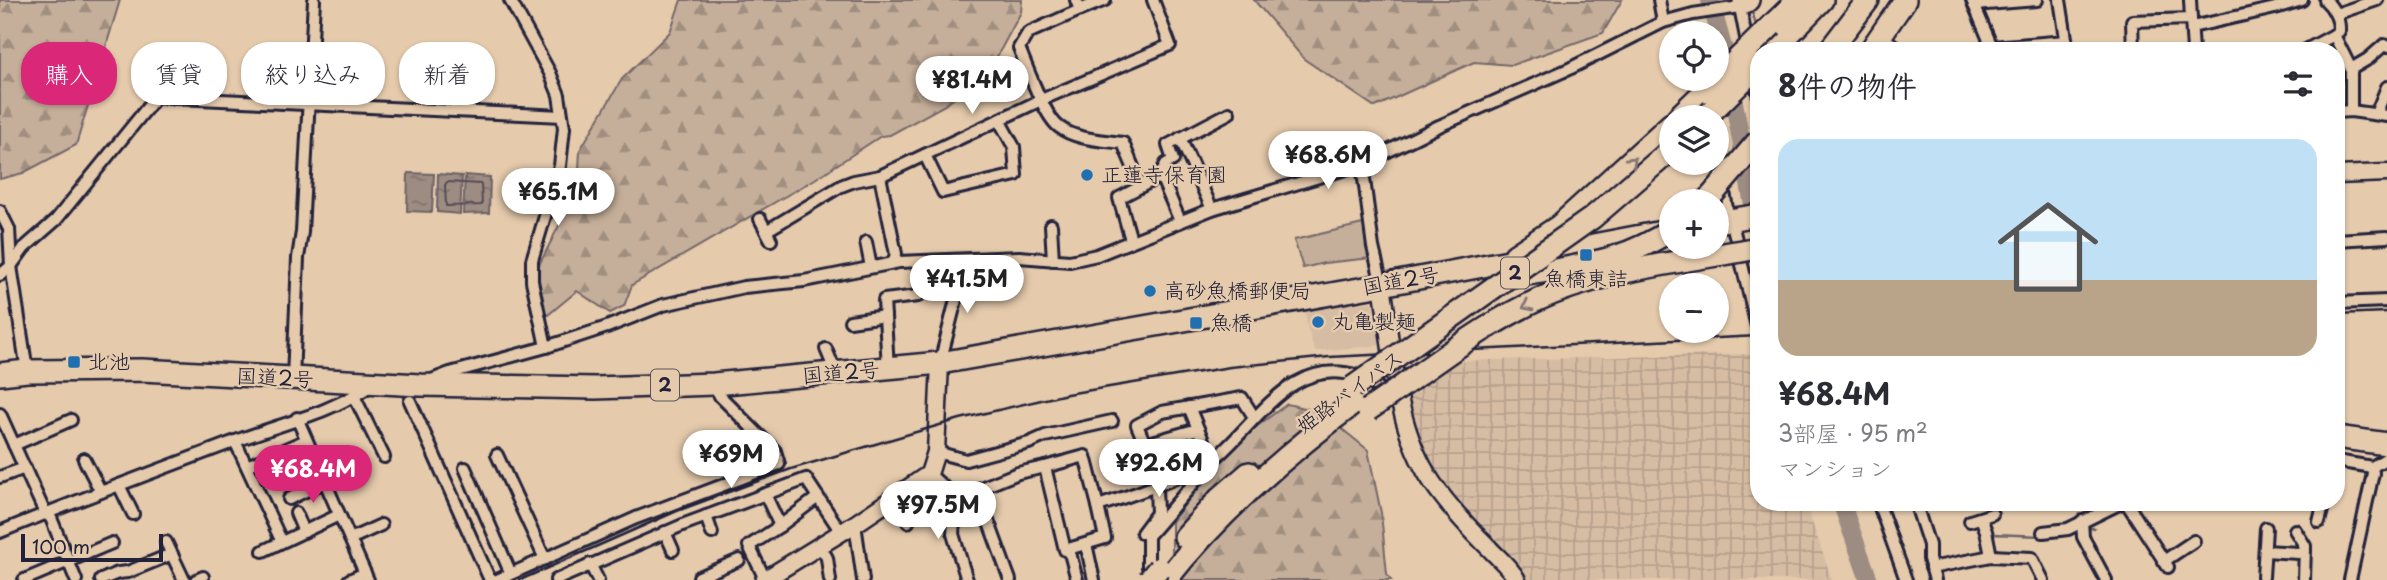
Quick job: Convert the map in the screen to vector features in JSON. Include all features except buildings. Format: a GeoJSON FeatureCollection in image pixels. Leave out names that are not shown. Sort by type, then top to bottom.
{"type":"FeatureCollection","features":[{"type":"Feature","properties":{"kind":"highway"},"geometry":{"type":"LineString","coordinates":[[1755,42],[1798,0]]}},
{"type":"Feature","properties":{"kind":"highway"},"geometry":{"type":"LineString","coordinates":[[1781,42],[1822,0]]}},
{"type":"Feature","properties":{"kind":"highway"},"geometry":{"type":"LineString","coordinates":[[1800,42],[1840,0]]}},
{"type":"Feature","properties":{"kind":"highway"},"geometry":{"type":"LineString","coordinates":[[1836,42],[1868,0]]}},
{"type":"Feature","properties":{"kind":"highway"},"geometry":{"type":"LineString","coordinates":[[1876,42],[1905,0]]}},
{"type":"Feature","properties":{"kind":"highway"},"geometry":{"type":"LineString","coordinates":[[1690,105],[1750,47]]}},
{"type":"Feature","properties":{"kind":"highway"},"geometry":{"type":"LineString","coordinates":[[1718,105],[1750,74]]}},
{"type":"Feature","properties":{"kind":"highway"},"geometry":{"type":"LineString","coordinates":[[1729,114],[1750,93]]}},
{"type":"Feature","properties":{"kind":"highway"},"geometry":{"type":"LineString","coordinates":[[1501,263],[1532,246],[1559,226],[1659,135]]}},
{"type":"Feature","properties":{"kind":"highway"},"geometry":{"type":"LineString","coordinates":[[1717,189],[1750,151]]}},
{"type":"Feature","properties":{"kind":"highway","name":"姫路バイパス"},"geometry":{"type":"LineString","coordinates":[[1163,574],[1312,434],[1592,218],[1659,160]]}},
{"type":"Feature","properties":{"kind":"highway","name":"姫路バイパス"},"geometry":{"type":"LineString","coordinates":[[1361,398],[1504,300],[1607,222],[1661,175]]}},
{"type":"Feature","properties":{"kind":"highway"},"geometry":{"type":"LineString","coordinates":[[1729,220],[1750,216]]}},
{"type":"Feature","properties":{"kind":"highway","name":"国道2号"},"geometry":{"type":"LineString","coordinates":[[0,374],[27,371],[142,370],[373,384],[415,393],[714,384],[940,363],[1324,295],[1383,289],[1659,232]]}},
{"type":"Feature","properties":{"kind":"highway"},"geometry":{"type":"LineString","coordinates":[[1383,289],[1555,271],[1607,261],[1638,250],[1659,237]]}},
{"type":"Feature","properties":{"kind":"highway"},"geometry":{"type":"LineString","coordinates":[[1361,398],[1499,320],[1553,293],[1603,277],[1750,250]]}},
{"type":"Feature","properties":{"kind":"highway"},"geometry":{"type":"LineString","coordinates":[[2345,438],[2387,444]]}},
{"type":"Feature","properties":{"kind":"street"},"geometry":{"type":"LineString","coordinates":[[312,42],[314,0]]}},
{"type":"Feature","properties":{"kind":"street"},"geometry":{"type":"LineString","coordinates":[[510,0],[550,73],[559,95],[564,128],[560,166],[532,260],[532,281],[546,346]]}},
{"type":"Feature","properties":{"kind":"street"},"geometry":{"type":"LineString","coordinates":[[1105,0],[1078,5],[1028,33],[1019,48],[1041,100],[1057,126],[1091,139],[1123,142],[1140,186]]}},
{"type":"Feature","properties":{"kind":"street"},"geometry":{"type":"LineString","coordinates":[[760,219],[769,236],[841,186],[880,176],[1041,100],[1170,45],[1153,0]]}},
{"type":"Feature","properties":{"kind":"street"},"geometry":{"type":"LineString","coordinates":[[1659,0],[1663,21]]}},
{"type":"Feature","properties":{"kind":"street"},"geometry":{"type":"LineString","coordinates":[[1990,42],[1973,2],[2037,0]]}},
{"type":"Feature","properties":{"kind":"street"},"geometry":{"type":"LineString","coordinates":[[2060,0],[2066,42]]}},
{"type":"Feature","properties":{"kind":"street"},"geometry":{"type":"LineString","coordinates":[[2190,0],[2192,42]]}},
{"type":"Feature","properties":{"kind":"street"},"geometry":{"type":"LineString","coordinates":[[2133,42],[2132,21],[2191,23],[2275,8],[2302,0]]}},
{"type":"Feature","properties":{"kind":"street"},"geometry":{"type":"LineString","coordinates":[[2321,42],[2339,31],[2340,25],[2325,0]]}},
{"type":"Feature","properties":{"kind":"street"},"geometry":{"type":"LineString","coordinates":[[2336,15],[2377,0]]}},
{"type":"Feature","properties":{"kind":"street"},"geometry":{"type":"LineString","coordinates":[[1667,21],[1741,4],[1750,50]]}},
{"type":"Feature","properties":{"kind":"street"},"geometry":{"type":"LineString","coordinates":[[489,580],[451,507],[413,419],[415,393],[450,373],[607,327],[663,305],[744,288],[804,281],[893,263],[1018,257],[1070,261],[1097,255],[1212,209],[1362,164],[1439,126],[1571,68],[1659,24]]}},
{"type":"Feature","properties":{"kind":"street"},"geometry":{"type":"LineString","coordinates":[[2334,35],[2338,42]]}},
{"type":"Feature","properties":{"kind":"street"},"geometry":{"type":"LineString","coordinates":[[2351,69],[2384,45],[2387,46]]}},
{"type":"Feature","properties":{"kind":"street"},"geometry":{"type":"LineString","coordinates":[[2345,57],[2351,69],[2351,111]]}},
{"type":"Feature","properties":{"kind":"street"},"geometry":{"type":"LineString","coordinates":[[2345,111],[2381,115],[2387,87]]}},
{"type":"Feature","properties":{"kind":"street"},"geometry":{"type":"LineString","coordinates":[[0,275],[85,187],[156,97],[241,101]]}},
{"type":"Feature","properties":{"kind":"street"},"geometry":{"type":"LineString","coordinates":[[293,379],[309,105]]}},
{"type":"Feature","properties":{"kind":"street"},"geometry":{"type":"LineString","coordinates":[[330,105],[562,116]]}},
{"type":"Feature","properties":{"kind":"street"},"geometry":{"type":"LineString","coordinates":[[1130,240],[1119,198],[1158,177],[1166,164],[1173,160],[1168,145],[1229,113]]}},
{"type":"Feature","properties":{"kind":"street"},"geometry":{"type":"LineString","coordinates":[[925,155],[943,192],[1016,175],[1014,147],[999,120]]}},
{"type":"Feature","properties":{"kind":"street"},"geometry":{"type":"LineString","coordinates":[[1180,138],[1212,209]]}},
{"type":"Feature","properties":{"kind":"street"},"geometry":{"type":"LineString","coordinates":[[1362,164],[1373,247],[1383,289],[1390,354],[1417,456],[1433,483],[1462,521],[1517,580]]}},
{"type":"Feature","properties":{"kind":"street"},"geometry":{"type":"LineString","coordinates":[[2345,175],[2387,173]]}},
{"type":"Feature","properties":{"kind":"street"},"geometry":{"type":"LineString","coordinates":[[880,176],[896,254],[893,263]]}},
{"type":"Feature","properties":{"kind":"street"},"geometry":{"type":"LineString","coordinates":[[1158,177],[1163,181],[1180,221]]}},
{"type":"Feature","properties":{"kind":"street"},"geometry":{"type":"LineString","coordinates":[[0,211],[9,229],[10,266],[27,371]]}},
{"type":"Feature","properties":{"kind":"street"},"geometry":{"type":"LineString","coordinates":[[1051,225],[1053,260]]}},
{"type":"Feature","properties":{"kind":"street"},"geometry":{"type":"LineString","coordinates":[[1729,230],[1750,303]]}},
{"type":"Feature","properties":{"kind":"street"},"geometry":{"type":"LineString","coordinates":[[2345,239],[2387,237]]}},
{"type":"Feature","properties":{"kind":"street"},"geometry":{"type":"LineString","coordinates":[[866,242],[871,267]]}},
{"type":"Feature","properties":{"kind":"street"},"geometry":{"type":"LineString","coordinates":[[818,496],[780,526],[748,546],[765,580],[929,474],[936,452],[940,363],[966,260]]}},
{"type":"Feature","properties":{"kind":"street"},"geometry":{"type":"LineString","coordinates":[[888,368],[884,300],[918,296]]}},
{"type":"Feature","properties":{"kind":"street"},"geometry":{"type":"LineString","coordinates":[[2345,303],[2387,301]]}},
{"type":"Feature","properties":{"kind":"street"},"geometry":{"type":"LineString","coordinates":[[850,321],[885,317]]}},
{"type":"Feature","properties":{"kind":"street"},"geometry":{"type":"LineString","coordinates":[[825,349],[835,373]]}},
{"type":"Feature","properties":{"kind":"street"},"geometry":{"type":"LineString","coordinates":[[1163,574],[1148,567],[1148,537],[1254,417],[1291,385],[1308,376],[1328,371],[1360,376],[1401,403]]}},
{"type":"Feature","properties":{"kind":"street"},"geometry":{"type":"LineString","coordinates":[[0,532],[354,396],[373,384]]}},
{"type":"Feature","properties":{"kind":"street"},"geometry":{"type":"LineString","coordinates":[[498,580],[636,518],[779,464],[775,451],[720,396],[714,384]]}},
{"type":"Feature","properties":{"kind":"street"},"geometry":{"type":"LineString","coordinates":[[354,396],[378,453]]}},
{"type":"Feature","properties":{"kind":"street"},"geometry":{"type":"LineString","coordinates":[[1198,429],[1145,444],[1138,425],[1162,412],[1242,398],[1254,417]]}},
{"type":"Feature","properties":{"kind":"street"},"geometry":{"type":"LineString","coordinates":[[1189,407],[1212,462]]}},
{"type":"Feature","properties":{"kind":"street"},"geometry":{"type":"LineString","coordinates":[[0,414],[46,513],[51,518],[76,580]]}},
{"type":"Feature","properties":{"kind":"street"},"geometry":{"type":"LineString","coordinates":[[297,418],[367,576],[349,580]]}},
{"type":"Feature","properties":{"kind":"street"},"geometry":{"type":"LineString","coordinates":[[936,452],[966,460],[1108,419]]}},
{"type":"Feature","properties":{"kind":"street"},"geometry":{"type":"LineString","coordinates":[[15,445],[49,425],[71,420]]}},
{"type":"Feature","properties":{"kind":"street"},"geometry":{"type":"LineString","coordinates":[[247,466],[306,440]]}},
{"type":"Feature","properties":{"kind":"street"},"geometry":{"type":"LineString","coordinates":[[235,441],[270,526],[280,538]]}},
{"type":"Feature","properties":{"kind":"street"},"geometry":{"type":"LineString","coordinates":[[497,455],[545,559]]}},
{"type":"Feature","properties":{"kind":"street"},"geometry":{"type":"LineString","coordinates":[[956,498],[1018,473],[1085,456],[1105,538],[1065,550],[1045,467]]}},
{"type":"Feature","properties":{"kind":"street"},"geometry":{"type":"LineString","coordinates":[[2345,462],[2372,467],[2387,458]]}},
{"type":"Feature","properties":{"kind":"street"},"geometry":{"type":"LineString","coordinates":[[84,459],[100,492]]}},
{"type":"Feature","properties":{"kind":"street"},"geometry":{"type":"LineString","coordinates":[[1098,506],[1156,488],[1212,462]]}},
{"type":"Feature","properties":{"kind":"street"},"geometry":{"type":"LineString","coordinates":[[2350,580],[2373,473],[2372,467]]}},
{"type":"Feature","properties":{"kind":"street"},"geometry":{"type":"LineString","coordinates":[[0,477],[25,468]]}},
{"type":"Feature","properties":{"kind":"street"},"geometry":{"type":"LineString","coordinates":[[465,468],[481,492],[511,574]]}},
{"type":"Feature","properties":{"kind":"street"},"geometry":{"type":"LineString","coordinates":[[929,474],[956,498]]}},
{"type":"Feature","properties":{"kind":"street"},"geometry":{"type":"LineString","coordinates":[[556,580],[665,532],[806,479],[848,528],[863,580]]}},
{"type":"Feature","properties":{"kind":"street"},"geometry":{"type":"LineString","coordinates":[[289,499],[324,482]]}},
{"type":"Feature","properties":{"kind":"street"},"geometry":{"type":"LineString","coordinates":[[119,485],[133,514]]}},
{"type":"Feature","properties":{"kind":"street"},"geometry":{"type":"LineString","coordinates":[[1142,533],[1157,513],[1156,488]]}},
{"type":"Feature","properties":{"kind":"street"},"geometry":{"type":"LineString","coordinates":[[977,490],[1010,580]]}},
{"type":"Feature","properties":{"kind":"street"},"geometry":{"type":"LineString","coordinates":[[765,494],[780,526]]}},
{"type":"Feature","properties":{"kind":"street"},"geometry":{"type":"LineString","coordinates":[[895,497],[908,523]]}},
{"type":"Feature","properties":{"kind":"street"},"geometry":{"type":"LineString","coordinates":[[956,498],[953,534],[967,580]]}},
{"type":"Feature","properties":{"kind":"street"},"geometry":{"type":"LineString","coordinates":[[1881,511],[1906,580]]}},
{"type":"Feature","properties":{"kind":"street"},"geometry":{"type":"LineString","coordinates":[[1916,511],[1919,530],[1929,545],[1935,580]]}},
{"type":"Feature","properties":{"kind":"street"},"geometry":{"type":"LineString","coordinates":[[2043,532],[2068,529],[2106,511]]}},
{"type":"Feature","properties":{"kind":"street"},"geometry":{"type":"LineString","coordinates":[[2131,511],[2166,564],[2194,541]]}},
{"type":"Feature","properties":{"kind":"street"},"geometry":{"type":"LineString","coordinates":[[2319,522],[2322,511]]}},
{"type":"Feature","properties":{"kind":"street"},"geometry":{"type":"LineString","coordinates":[[296,513],[304,532]]}},
{"type":"Feature","properties":{"kind":"street"},"geometry":{"type":"LineString","coordinates":[[263,551],[339,515]]}},
{"type":"Feature","properties":{"kind":"street"},"geometry":{"type":"LineString","coordinates":[[706,516],[712,533]]}},
{"type":"Feature","properties":{"kind":"street"},"geometry":{"type":"LineString","coordinates":[[1981,517],[1991,555]]}},
{"type":"Feature","properties":{"kind":"street"},"geometry":{"type":"LineString","coordinates":[[2082,522],[2083,537],[2106,580]]}},
{"type":"Feature","properties":{"kind":"street"},"geometry":{"type":"LineString","coordinates":[[350,539],[381,525]]}},
{"type":"Feature","properties":{"kind":"street"},"geometry":{"type":"LineString","coordinates":[[2264,577],[2266,528]]}},
{"type":"Feature","properties":{"kind":"street"},"geometry":{"type":"LineString","coordinates":[[2295,530],[2305,546],[2304,580]]}},
{"type":"Feature","properties":{"kind":"street"},"geometry":{"type":"LineString","coordinates":[[665,532],[673,550]]}},
{"type":"Feature","properties":{"kind":"street"},"geometry":{"type":"LineString","coordinates":[[166,542],[184,580]]}},
{"type":"Feature","properties":{"kind":"street"},"geometry":{"type":"LineString","coordinates":[[23,580],[112,543]]}},
{"type":"Feature","properties":{"kind":"street"},"geometry":{"type":"LineString","coordinates":[[1086,544],[1094,580]]}},
{"type":"Feature","properties":{"kind":"street"},"geometry":{"type":"LineString","coordinates":[[820,545],[827,558],[830,580]]}},
{"type":"Feature","properties":{"kind":"street"},"geometry":{"type":"LineString","coordinates":[[1069,549],[1077,580]]}},
{"type":"Feature","properties":{"kind":"street"},"geometry":{"type":"LineString","coordinates":[[2265,551],[2298,554],[2305,551]]}},
{"type":"Feature","properties":{"kind":"street"},"geometry":{"type":"LineString","coordinates":[[100,580],[172,554]]}},
{"type":"Feature","properties":{"kind":"street"},"geometry":{"type":"LineString","coordinates":[[1931,568],[1991,555],[2032,558],[2043,580]]}},
{"type":"Feature","properties":{"kind":"street"},"geometry":{"type":"LineString","coordinates":[[699,577],[720,575],[739,560]]}},
{"type":"Feature","properties":{"kind":"street"},"geometry":{"type":"LineString","coordinates":[[590,564],[598,580]]}},
{"type":"Feature","properties":{"kind":"shaded area"},"geometry":{"type":"Polygon","coordinates":[[[1372,302],[1383,345],[1315,351],[1305,309],[1372,302]]]}},
{"type":"Feature","properties":{"kind":"shaded area"},"geometry":{"type":"Polygon","coordinates":[[[1750,354],[1750,511],[1808,511],[1832,580],[1522,580],[1463,512],[1431,469],[1417,440],[1403,395],[1450,361],[1750,354]]]}},
{"type":"Feature","properties":{"kind":"green space"},"geometry":{"type":"Polygon","coordinates":[[[0,0],[120,0],[107,42],[21,42],[21,105],[88,105],[76,145],[23,173],[0,179],[0,0]]]}},
{"type":"Feature","properties":{"kind":"green space"},"geometry":{"type":"Polygon","coordinates":[[[681,0],[1022,0],[1021,12],[986,77],[943,106],[890,135],[881,136],[815,179],[632,285],[624,306],[610,313],[577,291],[543,319],[536,271],[578,188],[580,150],[622,79],[670,32],[681,0]]]}},
{"type":"Feature","properties":{"kind":"green space"},"geometry":{"type":"Polygon","coordinates":[[[1254,0],[1622,0],[1603,33],[1512,65],[1474,62],[1375,107],[1304,59],[1254,0]]]}},
{"type":"Feature","properties":{"kind":"green space"},"geometry":{"type":"Polygon","coordinates":[[[1367,223],[1371,258],[1303,268],[1294,240],[1367,223]]]}},
{"type":"Feature","properties":{"kind":"green space"},"geometry":{"type":"Polygon","coordinates":[[[1287,404],[1321,412],[1368,450],[1381,513],[1387,574],[1391,580],[1172,580],[1172,522],[1225,450],[1287,404]]]}},
{"type":"Feature","properties":{"kind":"water"},"geometry":{"type":"Polygon","coordinates":[[[408,173],[434,174],[432,212],[407,211],[408,173]]]}},
{"type":"Feature","properties":{"kind":"water"},"geometry":{"type":"Polygon","coordinates":[[[438,174],[462,176],[460,214],[437,212],[438,174]]]}},
{"type":"Feature","properties":{"kind":"water"},"geometry":{"type":"Polygon","coordinates":[[[465,175],[490,177],[489,213],[463,214],[465,175]]]}},
{"type":"Feature","properties":{"kind":"waterway"},"geometry":{"type":"LineString","coordinates":[[1710,0],[1725,54],[1750,189]]}},
{"type":"Feature","properties":{"kind":"waterway"},"geometry":{"type":"LineString","coordinates":[[1752,11],[1757,29]]}},
{"type":"Feature","properties":{"kind":"waterway"},"geometry":{"type":"LineString","coordinates":[[1844,511],[1869,580]]}},
{"type":"Feature","properties":{"kind":"waterway"},"geometry":{"type":"LineString","coordinates":[[2085,529],[2094,528]]}},
{"type":"Feature","properties":{"kind":"waterway"},"geometry":{"type":"LineString","coordinates":[[1992,534],[2044,536]]}},
{"type":"Feature","properties":{"kind":"railway"},"geometry":{"type":"LineString","coordinates":[[2345,314],[2387,312]]}},
{"type":"Feature","properties":{"kind":"railway"},"geometry":{"type":"LineString","coordinates":[[520,580],[677,511],[791,469],[960,419],[1067,394],[1230,367],[1329,357],[1750,336]]}},
{"type":"Feature","properties":{"kind":"place","name":"正蓮寺保育園"},"geometry":{"type":"Point","coordinates":[1087,175]}},
{"type":"Feature","properties":{"kind":"place","name":"魚橋東詰"},"geometry":{"type":"Point","coordinates":[1586,255]}},
{"type":"Feature","properties":{"kind":"place","name":"高砂魚橋郵便局"},"geometry":{"type":"Point","coordinates":[1150,291]}},
{"type":"Feature","properties":{"kind":"place","name":"丸亀製麺"},"geometry":{"type":"Point","coordinates":[1318,322]}},
{"type":"Feature","properties":{"kind":"place","name":"魚橋"},"geometry":{"type":"Point","coordinates":[1196,323]}},
{"type":"Feature","properties":{"kind":"place","name":"北池"},"geometry":{"type":"Point","coordinates":[74,362]}}]}
